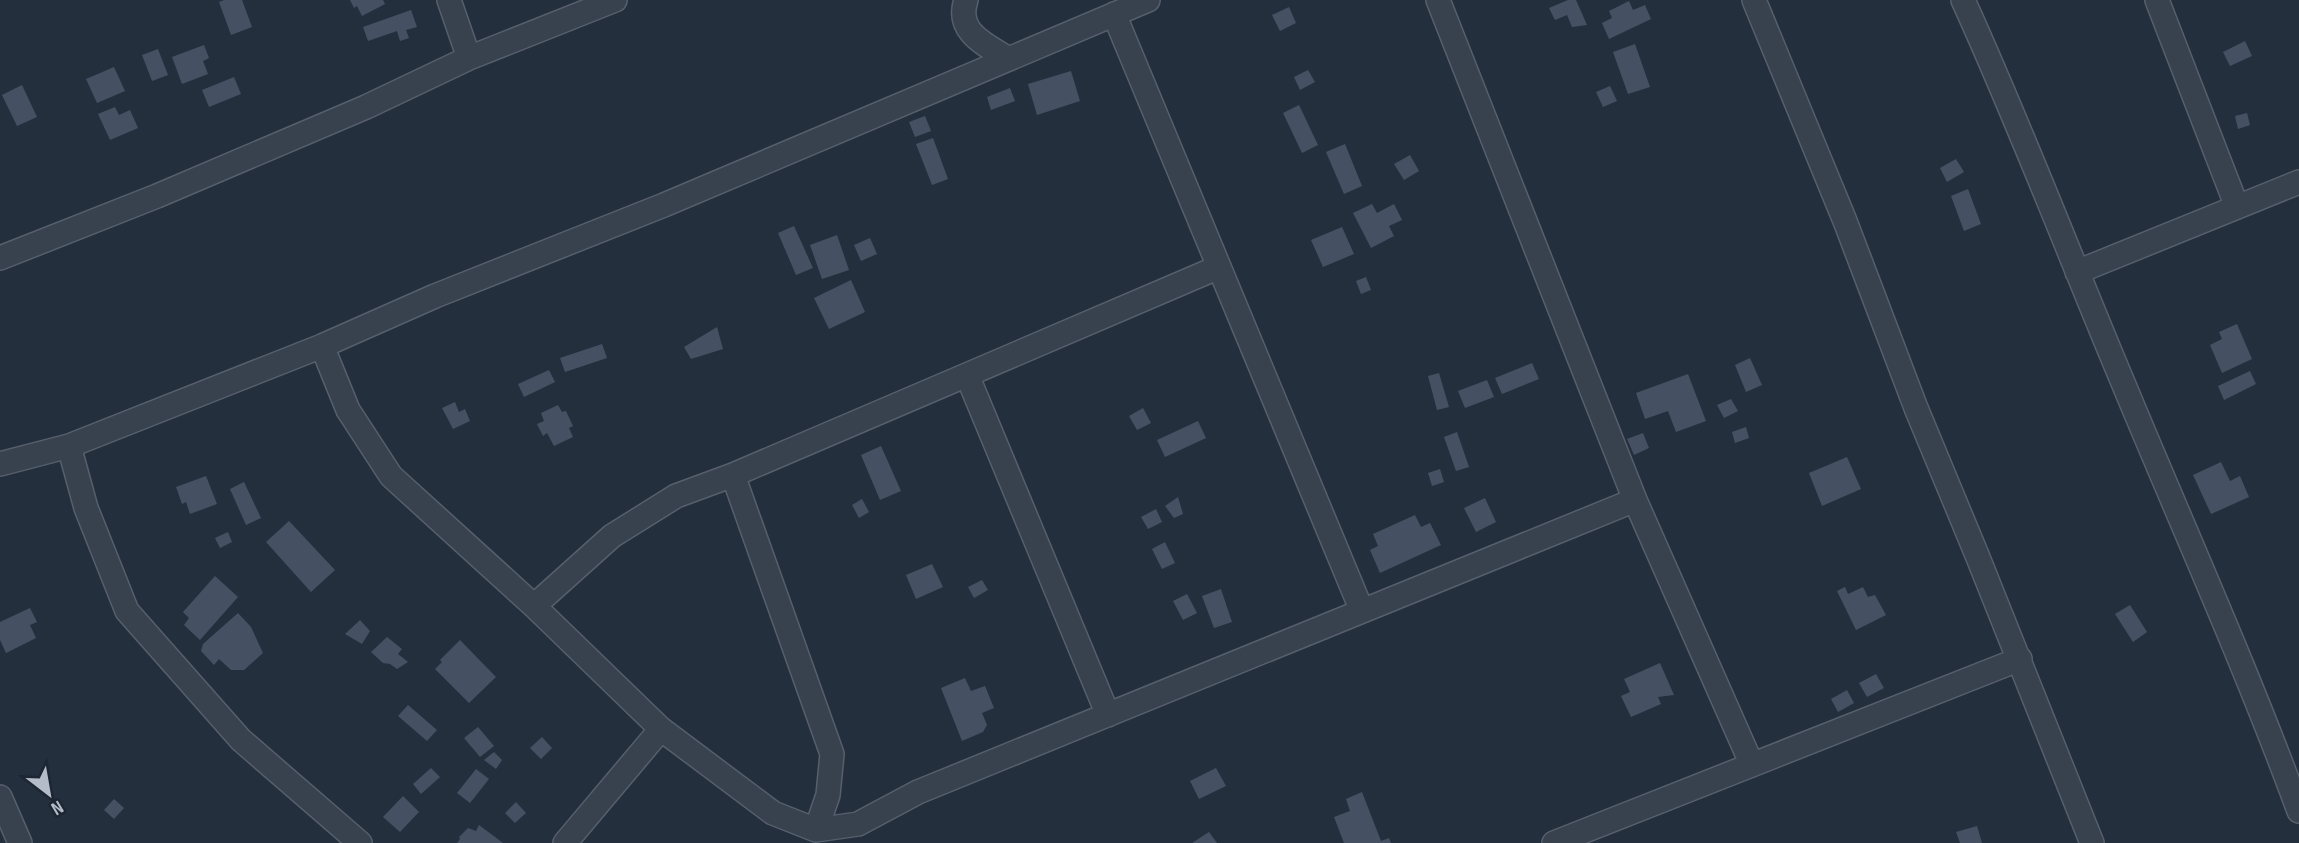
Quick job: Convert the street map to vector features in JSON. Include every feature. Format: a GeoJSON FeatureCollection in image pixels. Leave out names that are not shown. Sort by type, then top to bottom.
{"type":"FeatureCollection","features":[{"type":"Feature","properties":{"kind":"street"},"geometry":{"type":"LineString","coordinates":[[449,0],[469,58]]}},
{"type":"Feature","properties":{"kind":"street"},"geometry":{"type":"LineString","coordinates":[[0,258],[157,196],[354,112],[469,58],[615,0]]}},
{"type":"Feature","properties":{"kind":"street"},"geometry":{"type":"LineString","coordinates":[[966,0],[963,9],[965,24],[975,38],[1009,59]]}},
{"type":"Feature","properties":{"kind":"street"},"geometry":{"type":"LineString","coordinates":[[0,464],[69,446],[321,346],[435,296],[664,205],[1148,0]]}},
{"type":"Feature","properties":{"kind":"street"},"geometry":{"type":"LineString","coordinates":[[1438,0],[1636,500],[1752,765]]}},
{"type":"Feature","properties":{"kind":"street"},"geometry":{"type":"LineString","coordinates":[[1754,0],[1845,221],[1916,408],[2020,659],[2092,843]]}},
{"type":"Feature","properties":{"kind":"street"},"geometry":{"type":"LineString","coordinates":[[1963,0],[2003,88],[2077,272],[2266,719],[2299,811]]}},
{"type":"Feature","properties":{"kind":"street"},"geometry":{"type":"LineString","coordinates":[[2157,0],[2236,207]]}},
{"type":"Feature","properties":{"kind":"street"},"geometry":{"type":"LineString","coordinates":[[1114,14],[1362,611]]}},
{"type":"Feature","properties":{"kind":"street"},"geometry":{"type":"LineString","coordinates":[[2077,272],[2299,182]]}},
{"type":"Feature","properties":{"kind":"street"},"geometry":{"type":"LineString","coordinates":[[534,606],[612,536],[676,496],[733,475],[1219,267]]}},
{"type":"Feature","properties":{"kind":"street"},"geometry":{"type":"LineString","coordinates":[[321,346],[348,410],[391,476],[534,606],[662,729],[773,813],[816,830],[858,824],[918,792],[1636,500]]}},
{"type":"Feature","properties":{"kind":"street"},"geometry":{"type":"LineString","coordinates":[[967,375],[1108,715]]}},
{"type":"Feature","properties":{"kind":"street"},"geometry":{"type":"LineString","coordinates":[[69,446],[86,509],[127,611],[241,740],[360,843]]}},
{"type":"Feature","properties":{"kind":"street"},"geometry":{"type":"LineString","coordinates":[[733,475],[832,754],[828,795],[816,830]]}},
{"type":"Feature","properties":{"kind":"street"},"geometry":{"type":"LineString","coordinates":[[1554,843],[2020,659]]}},
{"type":"Feature","properties":{"kind":"street"},"geometry":{"type":"LineString","coordinates":[[565,843],[662,729]]}},
{"type":"Feature","properties":{"kind":"street"},"geometry":{"type":"LineString","coordinates":[[0,797],[20,843]]}},
{"type":"Feature","properties":{"kind":"building"},"geometry":{"type":"Polygon","coordinates":[[[242,0],[252,27],[231,35],[219,2],[242,0]]]}},
{"type":"Feature","properties":{"kind":"building"},"geometry":{"type":"Polygon","coordinates":[[[350,0],[383,0],[385,4],[362,16],[350,0]]]}},
{"type":"Feature","properties":{"kind":"building"},"geometry":{"type":"Polygon","coordinates":[[[1568,0],[1576,0],[1587,25],[1572,27],[1567,15],[1555,20],[1549,8],[1568,0]]]}},
{"type":"Feature","properties":{"kind":"building"},"geometry":{"type":"Polygon","coordinates":[[[1629,1],[1633,10],[1645,5],[1651,19],[1609,39],[1602,23],[1612,18],[1609,11],[1629,1]]]}},
{"type":"Feature","properties":{"kind":"building"},"geometry":{"type":"Polygon","coordinates":[[[1289,7],[1296,23],[1280,31],[1272,15],[1289,7]]]}},
{"type":"Feature","properties":{"kind":"building"},"geometry":{"type":"Polygon","coordinates":[[[411,10],[417,27],[406,30],[409,38],[400,41],[397,31],[368,41],[363,27],[411,10]]]}},
{"type":"Feature","properties":{"kind":"building"},"geometry":{"type":"Polygon","coordinates":[[[2245,41],[2252,56],[2230,66],[2223,52],[2245,41]]]}},
{"type":"Feature","properties":{"kind":"building"},"geometry":{"type":"Polygon","coordinates":[[[1635,44],[1650,87],[1628,94],[1613,52],[1635,44]]]}},
{"type":"Feature","properties":{"kind":"building"},"geometry":{"type":"Polygon","coordinates":[[[204,45],[209,58],[203,61],[208,74],[182,84],[172,57],[204,45]]]}},
{"type":"Feature","properties":{"kind":"building"},"geometry":{"type":"Polygon","coordinates":[[[158,49],[168,75],[152,81],[142,55],[158,49]]]}},
{"type":"Feature","properties":{"kind":"building"},"geometry":{"type":"Polygon","coordinates":[[[114,67],[125,91],[97,103],[86,79],[114,67]]]}},
{"type":"Feature","properties":{"kind":"building"},"geometry":{"type":"Polygon","coordinates":[[[1308,70],[1315,82],[1300,90],[1294,77],[1308,70]]]}},
{"type":"Feature","properties":{"kind":"building"},"geometry":{"type":"Polygon","coordinates":[[[1071,71],[1080,101],[1037,115],[1028,84],[1071,71]]]}},
{"type":"Feature","properties":{"kind":"building"},"geometry":{"type":"Polygon","coordinates":[[[234,77],[241,94],[209,107],[202,90],[234,77]]]}},
{"type":"Feature","properties":{"kind":"building"},"geometry":{"type":"Polygon","coordinates":[[[22,85],[37,117],[17,126],[2,95],[22,85]]]}},
{"type":"Feature","properties":{"kind":"building"},"geometry":{"type":"Polygon","coordinates":[[[1610,86],[1617,101],[1603,107],[1596,92],[1610,86]]]}},
{"type":"Feature","properties":{"kind":"building"},"geometry":{"type":"Polygon","coordinates":[[[1010,88],[1015,101],[991,110],[987,97],[1010,88]]]}},
{"type":"Feature","properties":{"kind":"building"},"geometry":{"type":"Polygon","coordinates":[[[1299,105],[1318,145],[1302,153],[1283,113],[1299,105]]]}},
{"type":"Feature","properties":{"kind":"building"},"geometry":{"type":"Polygon","coordinates":[[[115,107],[119,115],[130,110],[138,128],[110,140],[98,114],[115,107]]]}},
{"type":"Feature","properties":{"kind":"building"},"geometry":{"type":"Polygon","coordinates":[[[2247,113],[2250,125],[2238,129],[2235,116],[2247,113]]]}},
{"type":"Feature","properties":{"kind":"building"},"geometry":{"type":"Polygon","coordinates":[[[925,116],[931,131],[915,137],[909,122],[925,116]]]}},
{"type":"Feature","properties":{"kind":"building"},"geometry":{"type":"Polygon","coordinates":[[[933,138],[948,179],[932,185],[916,144],[933,138]]]}},
{"type":"Feature","properties":{"kind":"building"},"geometry":{"type":"Polygon","coordinates":[[[1345,144],[1362,186],[1344,194],[1326,152],[1345,144]]]}},
{"type":"Feature","properties":{"kind":"building"},"geometry":{"type":"Polygon","coordinates":[[[1410,155],[1419,171],[1404,180],[1394,164],[1410,155]]]}},
{"type":"Feature","properties":{"kind":"building"},"geometry":{"type":"Polygon","coordinates":[[[1956,159],[1964,172],[1947,182],[1940,168],[1956,159]]]}},
{"type":"Feature","properties":{"kind":"building"},"geometry":{"type":"Polygon","coordinates":[[[1968,189],[1981,224],[1964,231],[1951,196],[1968,189]]]}},
{"type":"Feature","properties":{"kind":"building"},"geometry":{"type":"Polygon","coordinates":[[[1372,204],[1377,213],[1394,204],[1402,220],[1389,226],[1394,236],[1371,248],[1353,213],[1372,204]]]}},
{"type":"Feature","properties":{"kind":"building"},"geometry":{"type":"Polygon","coordinates":[[[794,226],[813,268],[796,275],[778,233],[794,226]]]}},
{"type":"Feature","properties":{"kind":"building"},"geometry":{"type":"Polygon","coordinates":[[[1342,227],[1354,254],[1323,267],[1311,240],[1342,227]]]}},
{"type":"Feature","properties":{"kind":"building"},"geometry":{"type":"Polygon","coordinates":[[[837,235],[849,270],[822,279],[810,245],[837,235]]]}},
{"type":"Feature","properties":{"kind":"building"},"geometry":{"type":"Polygon","coordinates":[[[870,238],[877,254],[861,261],[854,245],[870,238]]]}},
{"type":"Feature","properties":{"kind":"building"},"geometry":{"type":"Polygon","coordinates":[[[1366,277],[1371,290],[1361,294],[1356,281],[1366,277]]]}},
{"type":"Feature","properties":{"kind":"building"},"geometry":{"type":"Polygon","coordinates":[[[851,280],[865,312],[829,329],[814,298],[851,280]]]}},
{"type":"Feature","properties":{"kind":"building"},"geometry":{"type":"Polygon","coordinates":[[[2237,324],[2252,359],[2222,373],[2210,345],[2222,339],[2219,332],[2237,324]]]}},
{"type":"Feature","properties":{"kind":"building"},"geometry":{"type":"Polygon","coordinates":[[[717,327],[723,349],[691,359],[684,347],[717,327]]]}},
{"type":"Feature","properties":{"kind":"building"},"geometry":{"type":"Polygon","coordinates":[[[602,344],[607,358],[565,372],[560,358],[602,344]]]}},
{"type":"Feature","properties":{"kind":"building"},"geometry":{"type":"Polygon","coordinates":[[[1750,358],[1762,385],[1746,392],[1735,365],[1750,358]]]}},
{"type":"Feature","properties":{"kind":"building"},"geometry":{"type":"Polygon","coordinates":[[[1532,363],[1539,379],[1502,394],[1495,378],[1532,363]]]}},
{"type":"Feature","properties":{"kind":"building"},"geometry":{"type":"Polygon","coordinates":[[[549,370],[555,382],[524,397],[518,384],[549,370]]]}},
{"type":"Feature","properties":{"kind":"building"},"geometry":{"type":"Polygon","coordinates":[[[2250,371],[2256,384],[2224,400],[2218,386],[2250,371]]]}},
{"type":"Feature","properties":{"kind":"building"},"geometry":{"type":"Polygon","coordinates":[[[1439,373],[1449,407],[1437,410],[1428,376],[1439,373]]]}},
{"type":"Feature","properties":{"kind":"building"},"geometry":{"type":"Polygon","coordinates":[[[1688,374],[1706,421],[1676,432],[1668,411],[1645,419],[1636,393],[1688,374]]]}},
{"type":"Feature","properties":{"kind":"building"},"geometry":{"type":"Polygon","coordinates":[[[1487,380],[1494,397],[1465,408],[1458,391],[1487,380]]]}},
{"type":"Feature","properties":{"kind":"building"},"geometry":{"type":"Polygon","coordinates":[[[1731,399],[1738,411],[1724,418],[1717,405],[1731,399]]]}},
{"type":"Feature","properties":{"kind":"building"},"geometry":{"type":"Polygon","coordinates":[[[455,402],[459,412],[465,409],[470,421],[453,429],[442,408],[455,402]]]}},
{"type":"Feature","properties":{"kind":"building"},"geometry":{"type":"Polygon","coordinates":[[[558,405],[562,412],[566,411],[573,426],[569,428],[573,437],[554,446],[547,433],[543,436],[537,424],[544,421],[541,413],[558,405]]]}},
{"type":"Feature","properties":{"kind":"building"},"geometry":{"type":"Polygon","coordinates":[[[1143,408],[1151,423],[1137,430],[1129,416],[1143,408]]]}},
{"type":"Feature","properties":{"kind":"building"},"geometry":{"type":"Polygon","coordinates":[[[1198,421],[1206,438],[1165,457],[1157,440],[1198,421]]]}},
{"type":"Feature","properties":{"kind":"building"},"geometry":{"type":"Polygon","coordinates":[[[1746,427],[1749,438],[1735,443],[1732,432],[1746,427]]]}},
{"type":"Feature","properties":{"kind":"building"},"geometry":{"type":"Polygon","coordinates":[[[1457,432],[1469,467],[1456,471],[1444,437],[1457,432]]]}},
{"type":"Feature","properties":{"kind":"building"},"geometry":{"type":"Polygon","coordinates":[[[1643,433],[1649,448],[1634,455],[1627,439],[1643,433]]]}},
{"type":"Feature","properties":{"kind":"building"},"geometry":{"type":"Polygon","coordinates":[[[881,446],[901,491],[880,500],[861,455],[881,446]]]}},
{"type":"Feature","properties":{"kind":"building"},"geometry":{"type":"Polygon","coordinates":[[[1847,457],[1861,489],[1822,506],[1809,473],[1847,457]]]}},
{"type":"Feature","properties":{"kind":"building"},"geometry":{"type":"Polygon","coordinates":[[[2221,462],[2230,481],[2240,476],[2249,497],[2211,514],[2193,475],[2221,462]]]}},
{"type":"Feature","properties":{"kind":"building"},"geometry":{"type":"Polygon","coordinates":[[[1440,469],[1444,482],[1432,486],[1428,473],[1440,469]]]}},
{"type":"Feature","properties":{"kind":"building"},"geometry":{"type":"Polygon","coordinates":[[[206,476],[217,504],[190,514],[186,502],[182,504],[176,487],[206,476]]]}},
{"type":"Feature","properties":{"kind":"building"},"geometry":{"type":"Polygon","coordinates":[[[244,482],[261,518],[246,525],[230,489],[244,482]]]}},
{"type":"Feature","properties":{"kind":"building"},"geometry":{"type":"Polygon","coordinates":[[[1178,497],[1183,514],[1174,518],[1165,506],[1178,497]]]}},
{"type":"Feature","properties":{"kind":"building"},"geometry":{"type":"Polygon","coordinates":[[[1485,498],[1496,522],[1476,532],[1464,508],[1485,498]]]}},
{"type":"Feature","properties":{"kind":"building"},"geometry":{"type":"Polygon","coordinates":[[[862,499],[869,512],[859,518],[852,505],[862,499]]]}},
{"type":"Feature","properties":{"kind":"building"},"geometry":{"type":"Polygon","coordinates":[[[1156,509],[1162,522],[1148,529],[1141,517],[1156,509]]]}},
{"type":"Feature","properties":{"kind":"building"},"geometry":{"type":"Polygon","coordinates":[[[1415,515],[1421,527],[1430,523],[1441,545],[1380,573],[1370,550],[1378,546],[1373,534],[1415,515]]]}},
{"type":"Feature","properties":{"kind":"building"},"geometry":{"type":"Polygon","coordinates":[[[289,521],[335,570],[311,592],[266,542],[289,521]]]}},
{"type":"Feature","properties":{"kind":"building"},"geometry":{"type":"Polygon","coordinates":[[[228,532],[232,542],[220,548],[215,538],[228,532]]]}},
{"type":"Feature","properties":{"kind":"building"},"geometry":{"type":"Polygon","coordinates":[[[1165,542],[1175,563],[1162,569],[1152,549],[1165,542]]]}},
{"type":"Feature","properties":{"kind":"building"},"geometry":{"type":"Polygon","coordinates":[[[932,564],[943,587],[916,599],[906,575],[932,564]]]}},
{"type":"Feature","properties":{"kind":"building"},"geometry":{"type":"Polygon","coordinates":[[[215,576],[238,597],[200,640],[184,625],[189,618],[183,612],[215,576]]]}},
{"type":"Feature","properties":{"kind":"building"},"geometry":{"type":"Polygon","coordinates":[[[982,580],[988,590],[974,598],[968,587],[982,580]]]}},
{"type":"Feature","properties":{"kind":"building"},"geometry":{"type":"Polygon","coordinates":[[[1845,587],[1848,594],[1863,587],[1868,597],[1875,595],[1886,615],[1856,630],[1837,591],[1845,587]]]}},
{"type":"Feature","properties":{"kind":"building"},"geometry":{"type":"Polygon","coordinates":[[[1221,589],[1232,622],[1214,628],[1202,596],[1221,589]]]}},
{"type":"Feature","properties":{"kind":"building"},"geometry":{"type":"Polygon","coordinates":[[[1187,594],[1197,613],[1183,620],[1173,601],[1187,594]]]}},
{"type":"Feature","properties":{"kind":"building"},"geometry":{"type":"Polygon","coordinates":[[[2130,605],[2147,632],[2133,642],[2115,614],[2130,605]]]}},
{"type":"Feature","properties":{"kind":"building"},"geometry":{"type":"Polygon","coordinates":[[[30,608],[37,622],[30,625],[36,638],[6,653],[0,640],[0,622],[30,608]]]}},
{"type":"Feature","properties":{"kind":"building"},"geometry":{"type":"Polygon","coordinates":[[[238,613],[251,627],[263,653],[244,670],[231,670],[219,659],[214,665],[201,651],[203,644],[238,613]]]}},
{"type":"Feature","properties":{"kind":"building"},"geometry":{"type":"Polygon","coordinates":[[[360,620],[370,631],[362,644],[345,634],[360,620]]]}},
{"type":"Feature","properties":{"kind":"building"},"geometry":{"type":"Polygon","coordinates":[[[387,637],[402,649],[398,654],[408,662],[397,669],[383,663],[371,652],[387,637]]]}},
{"type":"Feature","properties":{"kind":"building"},"geometry":{"type":"Polygon","coordinates":[[[460,640],[496,677],[469,703],[435,669],[460,640]]]}},
{"type":"Feature","properties":{"kind":"building"},"geometry":{"type":"Polygon","coordinates":[[[1660,663],[1674,695],[1658,697],[1661,704],[1631,717],[1621,696],[1630,692],[1624,679],[1660,663]]]}},
{"type":"Feature","properties":{"kind":"building"},"geometry":{"type":"Polygon","coordinates":[[[1876,674],[1884,688],[1867,697],[1859,683],[1876,674]]]}},
{"type":"Feature","properties":{"kind":"building"},"geometry":{"type":"Polygon","coordinates":[[[965,678],[971,691],[985,686],[994,708],[982,713],[987,725],[983,732],[962,741],[941,688],[965,678]]]}},
{"type":"Feature","properties":{"kind":"building"},"geometry":{"type":"Polygon","coordinates":[[[1847,690],[1854,703],[1838,712],[1831,699],[1847,690]]]}},
{"type":"Feature","properties":{"kind":"building"},"geometry":{"type":"Polygon","coordinates":[[[408,705],[437,730],[427,741],[398,716],[408,705]]]}},
{"type":"Feature","properties":{"kind":"building"},"geometry":{"type":"Polygon","coordinates":[[[478,727],[494,746],[480,757],[464,738],[478,727]]]}},
{"type":"Feature","properties":{"kind":"building"},"geometry":{"type":"Polygon","coordinates":[[[542,737],[552,748],[541,759],[530,748],[542,737]]]}},
{"type":"Feature","properties":{"kind":"building"},"geometry":{"type":"Polygon","coordinates":[[[494,752],[502,760],[496,769],[484,760],[494,752]]]}},
{"type":"Feature","properties":{"kind":"building"},"geometry":{"type":"Polygon","coordinates":[[[431,768],[440,777],[421,794],[413,784],[431,768]]]}},
{"type":"Feature","properties":{"kind":"building"},"geometry":{"type":"Polygon","coordinates":[[[1216,768],[1226,786],[1199,799],[1190,781],[1216,768]]]}},
{"type":"Feature","properties":{"kind":"building"},"geometry":{"type":"Polygon","coordinates":[[[476,769],[489,779],[470,803],[457,793],[476,769]]]}},
{"type":"Feature","properties":{"kind":"building"},"geometry":{"type":"Polygon","coordinates":[[[1362,792],[1381,841],[1389,838],[1391,843],[1344,843],[1334,817],[1350,811],[1346,799],[1362,792]]]}},
{"type":"Feature","properties":{"kind":"building"},"geometry":{"type":"Polygon","coordinates":[[[403,796],[419,812],[400,832],[383,817],[403,796]]]}},
{"type":"Feature","properties":{"kind":"building"},"geometry":{"type":"Polygon","coordinates":[[[114,799],[124,808],[114,819],[104,810],[114,799]]]}},
{"type":"Feature","properties":{"kind":"building"},"geometry":{"type":"Polygon","coordinates":[[[516,802],[526,813],[515,823],[505,813],[516,802]]]}},
{"type":"Feature","properties":{"kind":"building"},"geometry":{"type":"Polygon","coordinates":[[[479,825],[503,843],[457,843],[468,828],[476,831],[479,825]]]}},
{"type":"Feature","properties":{"kind":"building"},"geometry":{"type":"Polygon","coordinates":[[[1977,826],[1982,843],[1960,843],[1956,832],[1977,826]]]}},
{"type":"Feature","properties":{"kind":"building"},"geometry":{"type":"Polygon","coordinates":[[[1209,832],[1217,843],[1192,843],[1209,832]]]}}]}
